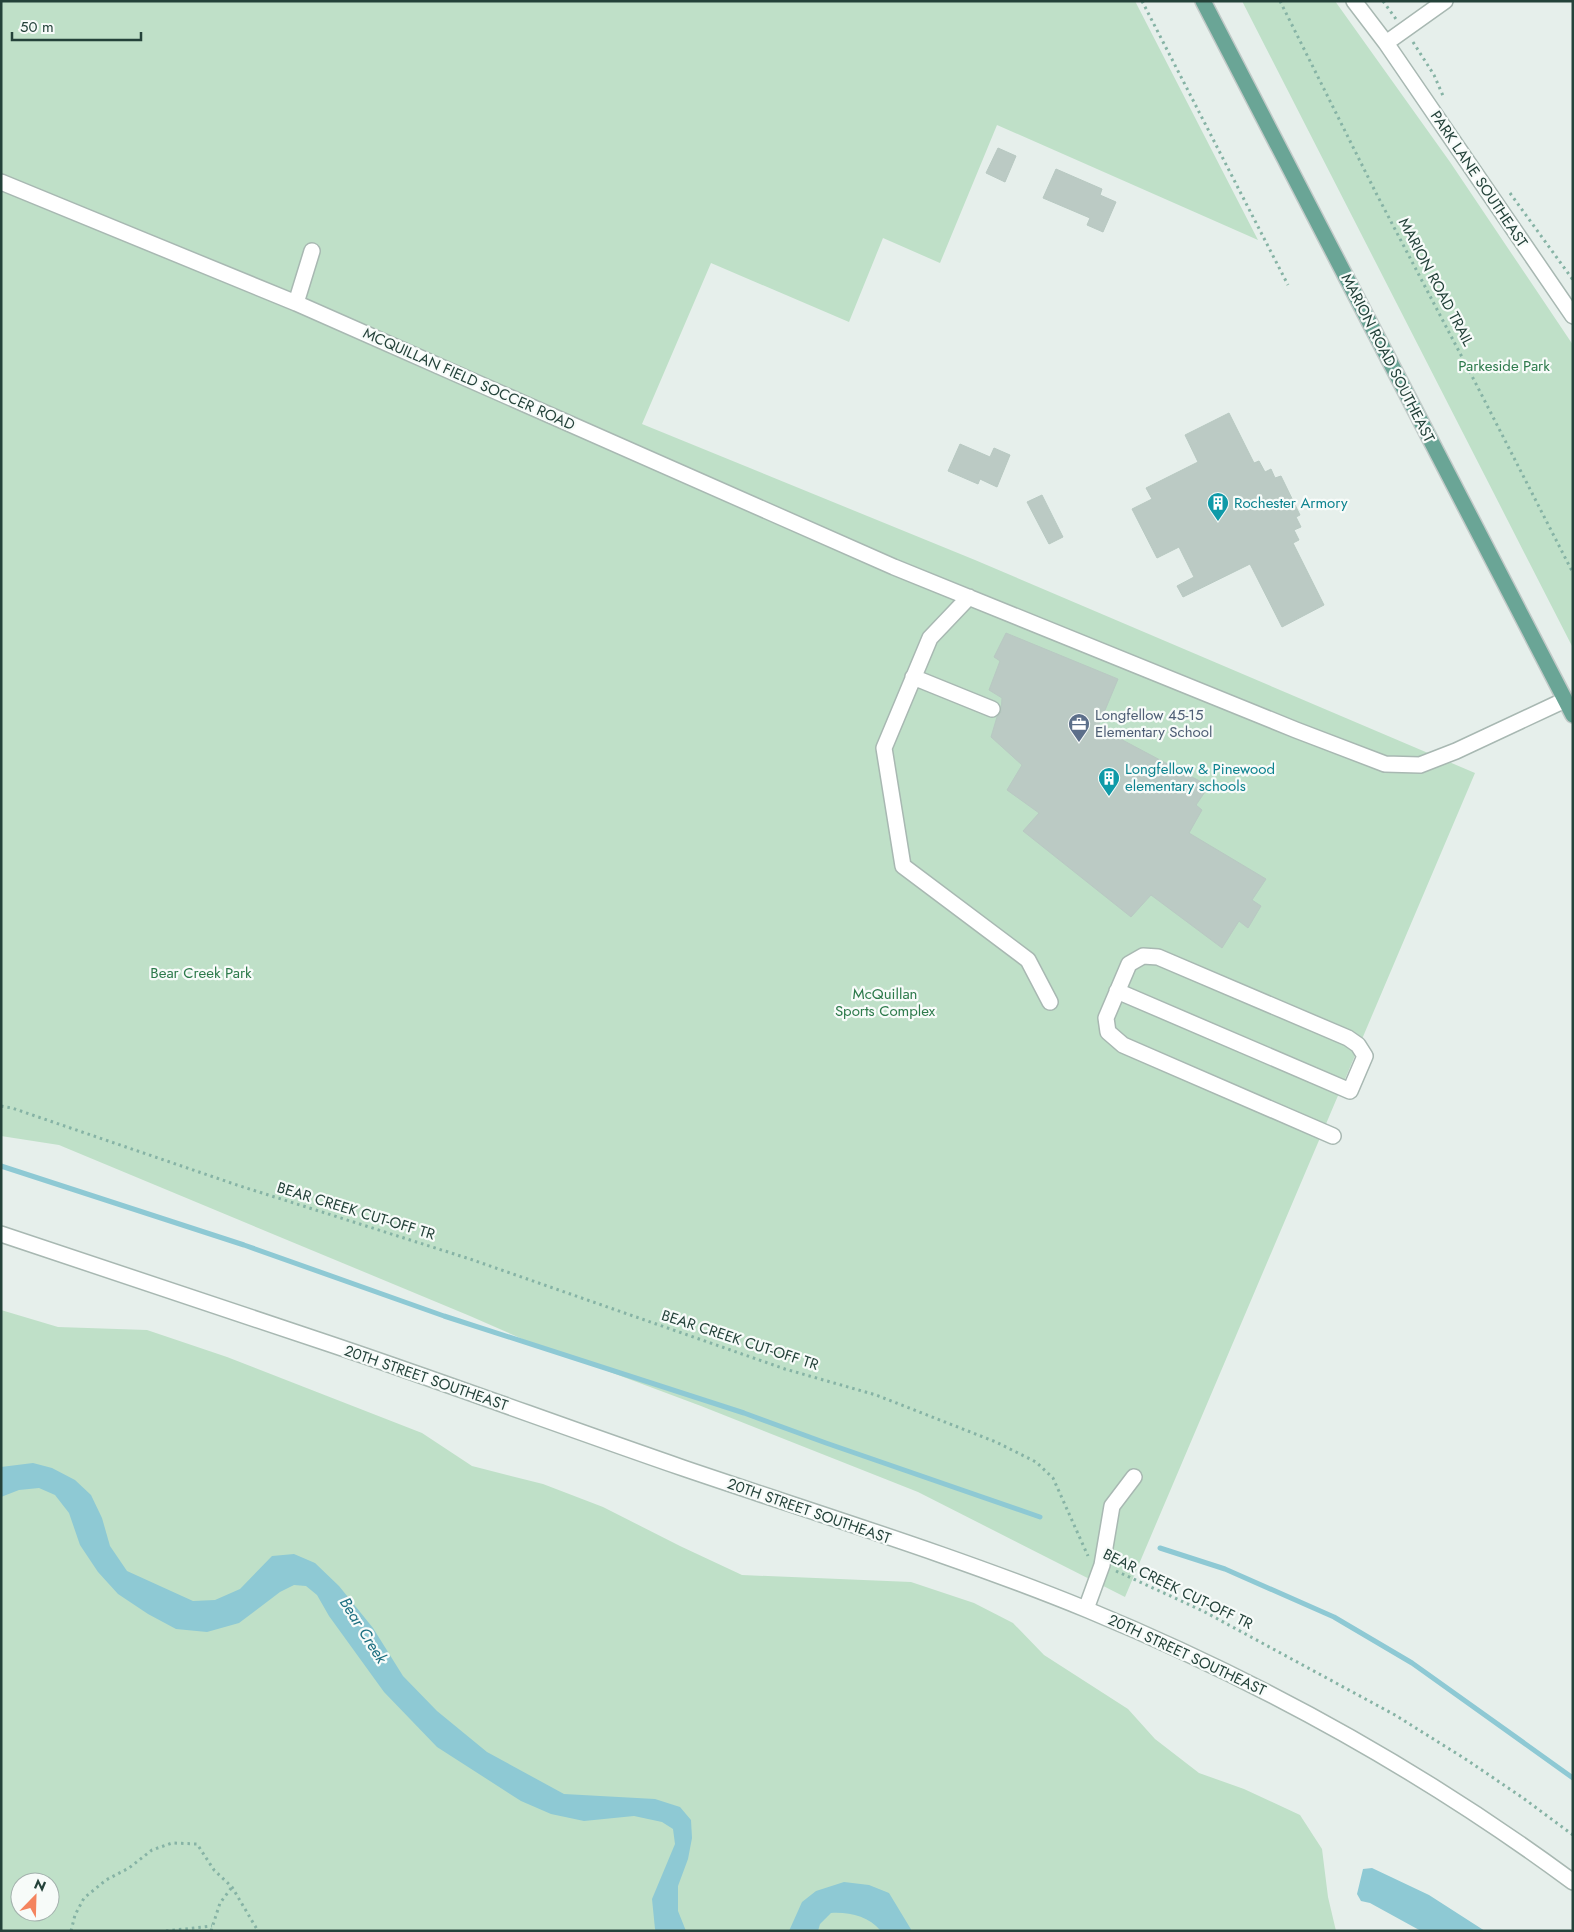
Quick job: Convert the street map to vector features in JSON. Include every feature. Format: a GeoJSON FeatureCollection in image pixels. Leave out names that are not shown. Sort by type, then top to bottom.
{"type":"FeatureCollection","features":[{"type":"Feature","properties":{"kind":"main road","name":"MARION ROAD SOUTHEAST"},"geometry":{"type":"LineString","coordinates":[[1203,1],[1573,715]]}},
{"type":"Feature","properties":{"kind":"street","name":"PARK LANE SOUTHEAST"},"geometry":{"type":"LineString","coordinates":[[1354,1],[1386,43],[1573,316]]}},
{"type":"Feature","properties":{"kind":"street"},"geometry":{"type":"LineString","coordinates":[[1386,43],[1404,28],[1445,1]]}},
{"type":"Feature","properties":{"kind":"street","name":"MCQUILLAN FIELD SOCCER ROAD"},"geometry":{"type":"LineString","coordinates":[[1,182],[296,303],[935,583],[1385,764],[1420,766],[1566,700]]}},
{"type":"Feature","properties":{"kind":"street"},"geometry":{"type":"LineString","coordinates":[[296,303],[312,251]]}},
{"type":"Feature","properties":{"kind":"street"},"geometry":{"type":"LineString","coordinates":[[969,597],[930,638],[884,748],[903,866],[1028,960],[1050,1002]]}},
{"type":"Feature","properties":{"kind":"street"},"geometry":{"type":"LineString","coordinates":[[913,678],[992,709]]}},
{"type":"Feature","properties":{"kind":"street"},"geometry":{"type":"LineString","coordinates":[[1117,991],[1350,1092],[1365,1056],[1358,1044],[1348,1038],[1158,957],[1143,956],[1128,964],[1117,991],[1106,1018],[1108,1032],[1123,1045],[1333,1136]]}},
{"type":"Feature","properties":{"kind":"street","name":"20TH STREET SOUTHEAST"},"geometry":{"type":"LineString","coordinates":[[1,1234],[329,1343],[953,1560],[1086,1609],[1232,1674],[1340,1731],[1450,1797],[1573,1882]]}},
{"type":"Feature","properties":{"kind":"street"},"geometry":{"type":"LineString","coordinates":[[1086,1609],[1102,1564],[1112,1506],[1134,1477]]}},
{"type":"Feature","properties":{"kind":"path"},"geometry":{"type":"LineString","coordinates":[[1142,1],[1288,284]]}},
{"type":"Feature","properties":{"kind":"path","name":"MARION ROAD TRAIL"},"geometry":{"type":"LineString","coordinates":[[1280,1],[1376,193],[1470,371],[1573,573]]}},
{"type":"Feature","properties":{"kind":"path"},"geometry":{"type":"LineString","coordinates":[[1383,1],[1404,28],[1434,75],[1445,99]]}},
{"type":"Feature","properties":{"kind":"path"},"geometry":{"type":"LineString","coordinates":[[1505,186],[1573,280]]}},
{"type":"Feature","properties":{"kind":"path","name":"BEAR CREEK CUT-OFF TR"},"geometry":{"type":"LineString","coordinates":[[1,1106],[21,1111],[272,1197],[470,1259],[785,1369],[876,1395],[996,1442],[1036,1462],[1053,1478],[1087,1556],[1203,1611],[1395,1715],[1468,1760],[1573,1835]]}},
{"type":"Feature","properties":{"kind":"path"},"geometry":{"type":"LineString","coordinates":[[71,1931],[75,1915],[84,1898],[106,1880],[129,1868],[152,1850],[172,1842],[197,1844],[214,1870],[232,1887],[258,1931]]}},
{"type":"Feature","properties":{"kind":"path"},"geometry":{"type":"LineString","coordinates":[[211,1931],[220,1903],[232,1887]]}},
{"type":"Feature","properties":{"kind":"path"},"geometry":{"type":"LineString","coordinates":[[166,1931],[213,1926]]}},
{"type":"Feature","properties":{"kind":"green space","name":"McQuillan Sports Complex"},"geometry":{"type":"Polygon","coordinates":[[[1,1],[1135,1],[1258,240],[997,125],[940,263],[883,238],[849,322],[711,263],[642,424],[975,560],[1475,773],[1125,1597],[918,1492],[701,1406],[527,1341],[59,1145],[1,1136],[1,1]]]}},
{"type":"Feature","properties":{"kind":"green space","name":"Parkeside Park"},"geometry":{"type":"Polygon","coordinates":[[[1242,1],[1335,1],[1450,162],[1573,345],[1573,648],[1242,1]]]}},
{"type":"Feature","properties":{"kind":"green space"},"geometry":{"type":"Polygon","coordinates":[[[1,1310],[58,1327],[147,1330],[227,1357],[422,1433],[472,1466],[543,1484],[603,1507],[742,1575],[911,1582],[974,1603],[1013,1623],[1044,1655],[1128,1709],[1155,1739],[1199,1773],[1244,1789],[1300,1815],[1322,1849],[1328,1897],[1336,1931],[1,1931],[1,1310]]]}},
{"type":"Feature","properties":{"kind":"water","name":"Bear Creek"},"geometry":{"type":"Polygon","coordinates":[[[33,1463],[52,1468],[75,1480],[91,1495],[102,1518],[110,1546],[127,1571],[193,1601],[215,1600],[240,1589],[272,1556],[294,1554],[315,1563],[339,1586],[373,1628],[403,1676],[437,1711],[487,1752],[564,1794],[655,1799],[680,1807],[691,1820],[692,1838],[688,1859],[678,1886],[678,1911],[686,1931],[656,1931],[655,1929],[652,1899],[675,1844],[673,1829],[662,1822],[634,1816],[584,1821],[551,1814],[521,1801],[437,1747],[384,1692],[329,1616],[317,1595],[306,1586],[294,1585],[280,1592],[239,1623],[207,1632],[176,1629],[148,1614],[118,1594],[98,1572],[80,1545],[69,1513],[55,1495],[39,1488],[19,1490],[1,1497],[1,1467],[33,1463]]]}},
{"type":"Feature","properties":{"kind":"water"},"geometry":{"type":"Polygon","coordinates":[[[1372,1868],[1429,1895],[1485,1931],[1421,1931],[1370,1903],[1361,1901],[1357,1894],[1363,1869],[1372,1868]]]}},
{"type":"Feature","properties":{"kind":"water"},"geometry":{"type":"Polygon","coordinates":[[[844,1882],[869,1885],[889,1893],[912,1931],[881,1931],[864,1918],[852,1914],[831,1913],[820,1924],[818,1931],[789,1931],[802,1902],[816,1891],[844,1882]]]}},
{"type":"Feature","properties":{"kind":"building"},"geometry":{"type":"Polygon","coordinates":[[[998,148],[1016,156],[1005,182],[986,173],[998,148]]]}},
{"type":"Feature","properties":{"kind":"building"},"geometry":{"type":"Polygon","coordinates":[[[1056,169],[1102,189],[1100,195],[1116,202],[1103,232],[1087,225],[1090,218],[1043,198],[1056,169]]]}},
{"type":"Feature","properties":{"kind":"building","name":"Rochester Armory"},"geometry":{"type":"Polygon","coordinates":[[[1229,413],[1254,463],[1259,461],[1265,472],[1271,469],[1275,478],[1281,476],[1300,515],[1296,517],[1301,527],[1294,530],[1299,540],[1293,543],[1324,605],[1282,627],[1250,564],[1183,597],[1177,586],[1194,577],[1179,547],[1157,558],[1132,509],[1152,499],[1146,488],[1198,462],[1185,435],[1229,413]]]}},
{"type":"Feature","properties":{"kind":"building"},"geometry":{"type":"Polygon","coordinates":[[[960,444],[990,457],[994,448],[1010,455],[997,487],[980,479],[978,484],[948,471],[960,444]]]}},
{"type":"Feature","properties":{"kind":"building"},"geometry":{"type":"Polygon","coordinates":[[[1042,495],[1063,537],[1049,544],[1027,502],[1042,495]]]}},
{"type":"Feature","properties":{"kind":"building","name":"Longfellow & Pinewood elementary schools"},"geometry":{"type":"Polygon","coordinates":[[[1006,633],[1118,679],[1098,727],[1209,786],[1196,805],[1202,810],[1189,833],[1266,879],[1252,900],[1261,906],[1248,928],[1239,921],[1222,948],[1151,895],[1131,917],[1023,831],[1039,813],[1007,790],[1022,765],[991,737],[997,717],[1001,712],[1002,698],[989,690],[1000,661],[994,657],[1006,633]]]}},
{"type":"Feature","properties":{"kind":"waterway"},"geometry":{"type":"LineString","coordinates":[[1,1166],[244,1245],[444,1316],[744,1413],[1040,1517]]}},
{"type":"Feature","properties":{"kind":"waterway"},"geometry":{"type":"LineString","coordinates":[[1160,1548],[1225,1569],[1334,1617],[1412,1663],[1573,1778]]}},
{"type":"Feature","properties":{"kind":"place","name":"Rochester Armory"},"geometry":{"type":"Point","coordinates":[1218,522]}},
{"type":"Feature","properties":{"kind":"place","name":"Longfellow 45-15 Elementary School"},"geometry":{"type":"Point","coordinates":[1079,743]}},
{"type":"Feature","properties":{"kind":"place","name":"Longfellow & Pinewood elementary schools"},"geometry":{"type":"Point","coordinates":[1109,797]}},
{"type":"Feature","properties":{"kind":"park label","name":"Bear Creek Park"},"geometry":{"type":"Point","coordinates":[201,973]}}]}
